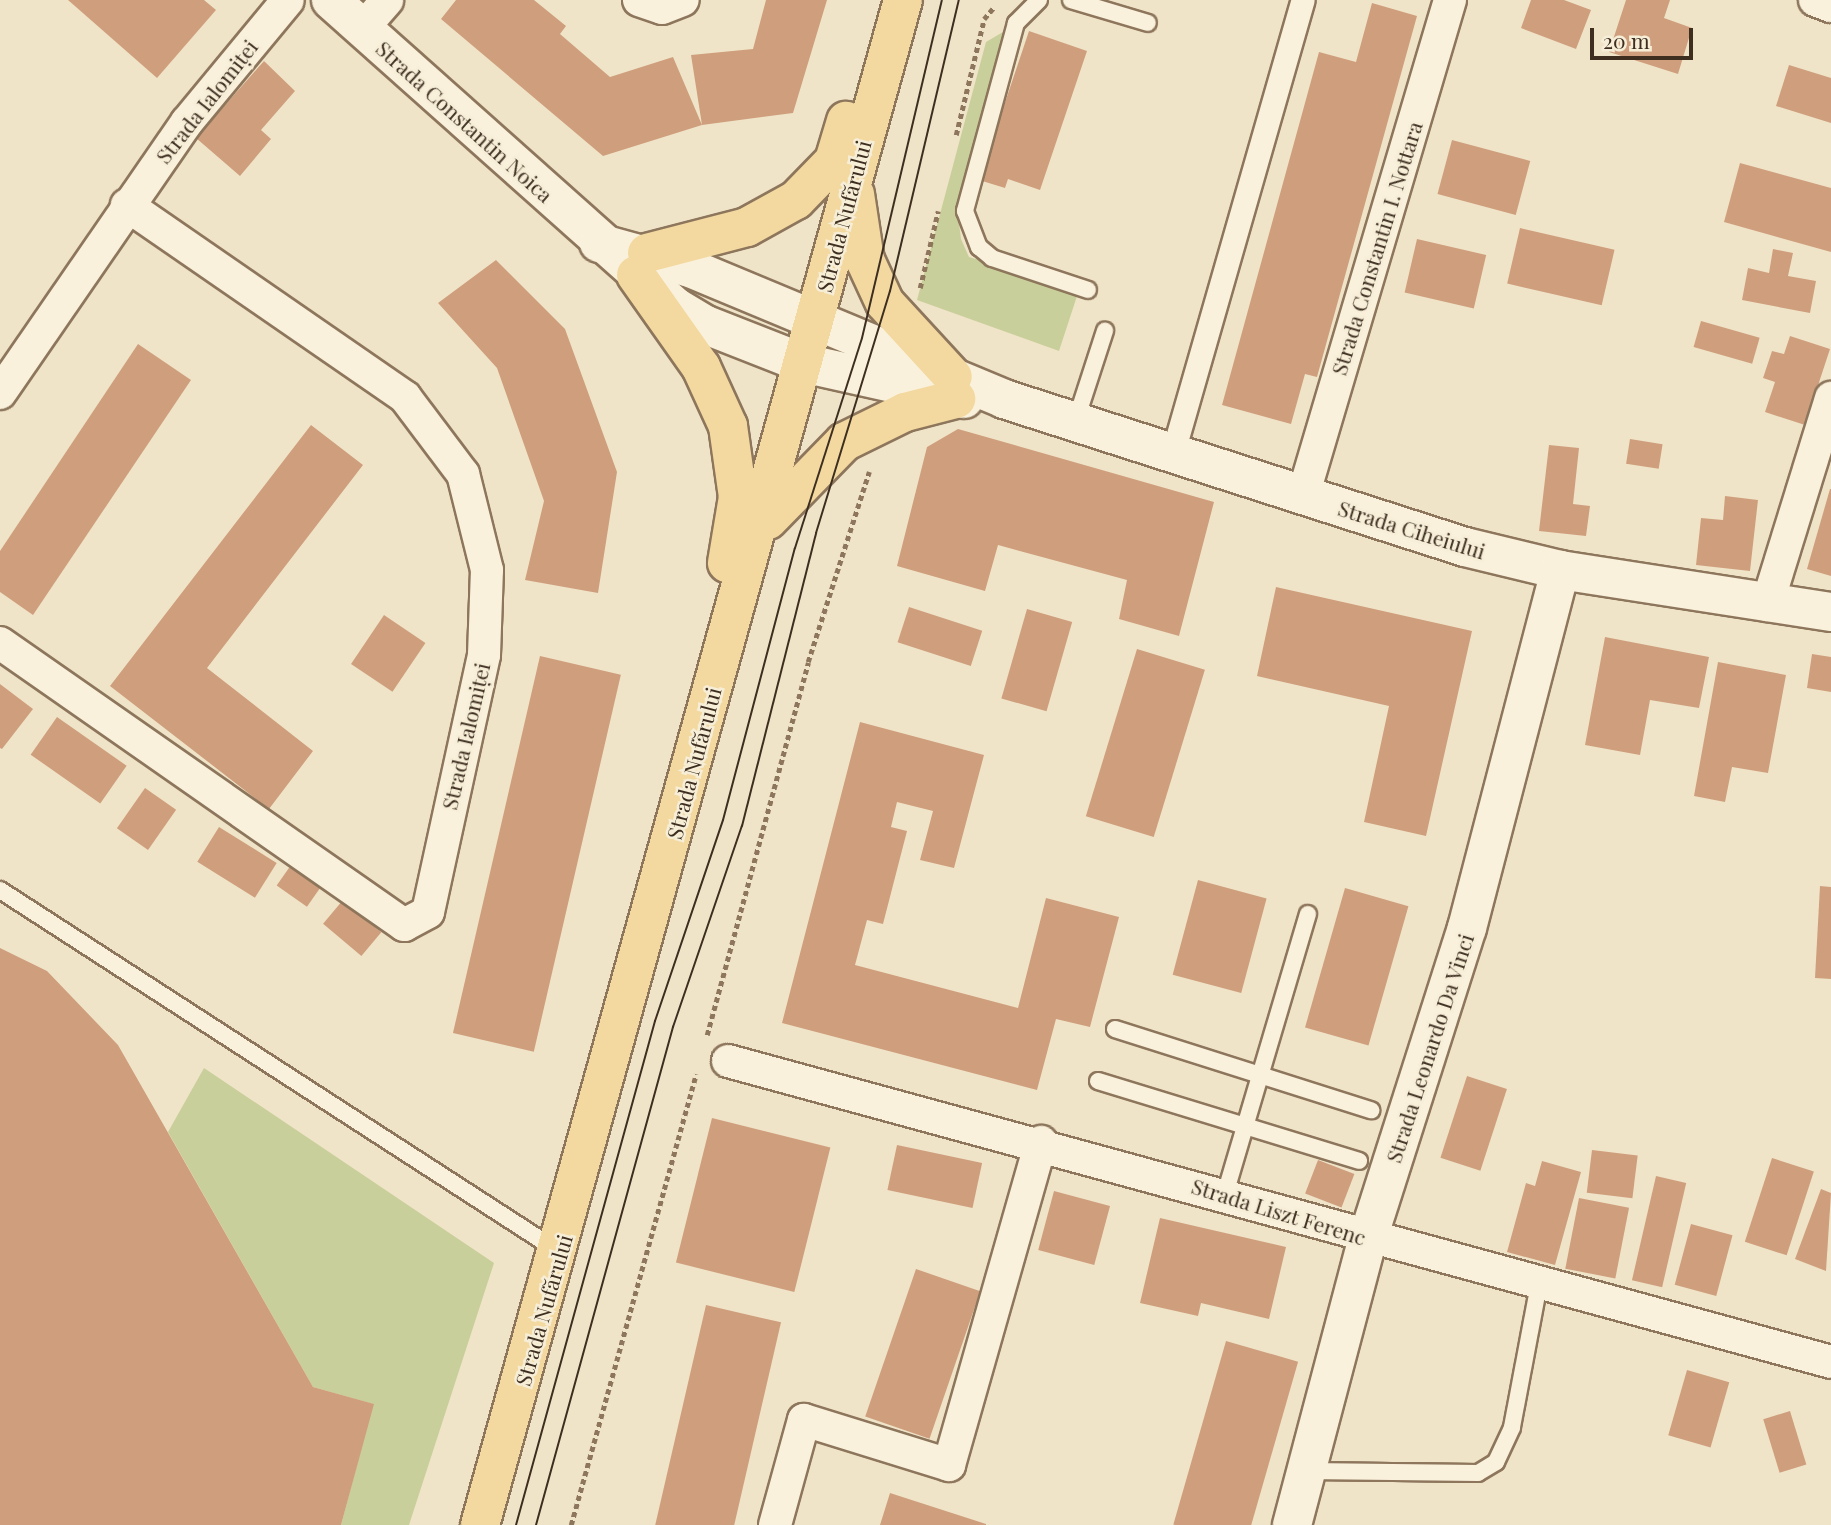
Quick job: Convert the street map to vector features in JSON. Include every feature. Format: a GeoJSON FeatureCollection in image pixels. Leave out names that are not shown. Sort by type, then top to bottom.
{"type":"FeatureCollection","features":[{"type":"Feature","properties":{"kind":"main road","name":"Strada Nufărului"},"geometry":{"type":"LineString","coordinates":[[480,1525],[560,1252],[899,15]]}},
{"type":"Feature","properties":{"kind":"main road"},"geometry":{"type":"LineString","coordinates":[[733,618],[725,573],[738,497],[728,426],[701,367],[642,264],[747,227],[819,181],[834,161],[863,75],[899,15]]}},
{"type":"Feature","properties":{"kind":"main road"},"geometry":{"type":"LineString","coordinates":[[758,533],[825,456],[885,421],[954,388],[908,335],[865,260],[855,172]]}},
{"type":"Feature","properties":{"kind":"street","name":"Strada Ialomiței"},"geometry":{"type":"LineString","coordinates":[[0,393],[127,205],[288,0]]}},
{"type":"Feature","properties":{"kind":"street","name":"Strada Constantin Noica"},"geometry":{"type":"LineString","coordinates":[[331,0],[375,14],[599,243],[642,264],[815,319]]}},
{"type":"Feature","properties":{"kind":"street"},"geometry":{"type":"LineString","coordinates":[[639,0],[662,8],[683,0]]}},
{"type":"Feature","properties":{"kind":"street"},"geometry":{"type":"LineString","coordinates":[[1173,452],[1303,0]]}},
{"type":"Feature","properties":{"kind":"street","name":"Strada Constantin I. Nottara"},"geometry":{"type":"LineString","coordinates":[[1303,496],[1450,0]]}},
{"type":"Feature","properties":{"kind":"street"},"geometry":{"type":"LineString","coordinates":[[1815,0],[1831,6]]}},
{"type":"Feature","properties":{"kind":"street","name":"Strada Ialomiței"},"geometry":{"type":"LineString","coordinates":[[0,643],[404,925],[428,912],[484,655],[487,570],[463,474],[405,397],[127,205]]}},
{"type":"Feature","properties":{"kind":"street","name":"Strada Constantin Noica"},"geometry":{"type":"LineString","coordinates":[[642,264],[706,325],[803,363]]}},
{"type":"Feature","properties":{"kind":"street","name":"Strada Ciheiului"},"geometry":{"type":"LineString","coordinates":[[815,319],[954,388]]}},
{"type":"Feature","properties":{"kind":"street","name":"Strada Ciheiului"},"geometry":{"type":"LineString","coordinates":[[803,363],[954,388],[1004,400],[1076,420],[1303,496],[1560,570],[1767,605],[1831,612]]}},
{"type":"Feature","properties":{"kind":"street"},"geometry":{"type":"LineString","coordinates":[[1767,605],[1831,398]]}},
{"type":"Feature","properties":{"kind":"street","name":"Strada Leonardo Da Vinci"},"geometry":{"type":"LineString","coordinates":[[1292,1525],[1368,1238],[1468,928],[1560,570]]}},
{"type":"Feature","properties":{"kind":"street","name":"Strada Liszt Ferenc"},"geometry":{"type":"LineString","coordinates":[[710,1059],[1041,1142],[1368,1238],[1831,1362]]}},
{"type":"Feature","properties":{"kind":"street"},"geometry":{"type":"LineString","coordinates":[[775,1525],[804,1420],[949,1465],[1041,1142]]}},
{"type":"Feature","properties":{"kind":"lane"},"geometry":{"type":"LineString","coordinates":[[1039,0],[1016,23],[965,211],[979,247],[992,258],[1088,290]]}},
{"type":"Feature","properties":{"kind":"lane"},"geometry":{"type":"LineString","coordinates":[[1071,0],[1148,23]]}},
{"type":"Feature","properties":{"kind":"lane"},"geometry":{"type":"LineString","coordinates":[[1076,420],[1105,331]]}},
{"type":"Feature","properties":{"kind":"lane"},"geometry":{"type":"LineString","coordinates":[[0,890],[560,1252]]}},
{"type":"Feature","properties":{"kind":"lane"},"geometry":{"type":"LineString","coordinates":[[1225,1194],[1308,914]]}},
{"type":"Feature","properties":{"kind":"lane"},"geometry":{"type":"LineString","coordinates":[[1115,1029],[1371,1110]]}},
{"type":"Feature","properties":{"kind":"lane"},"geometry":{"type":"LineString","coordinates":[[1098,1081],[1359,1161]]}},
{"type":"Feature","properties":{"kind":"lane"},"geometry":{"type":"LineString","coordinates":[[1307,1471],[1478,1473],[1496,1462],[1512,1427],[1539,1284]]}},
{"type":"Feature","properties":{"kind":"path"},"geometry":{"type":"LineString","coordinates":[[955,140],[984,19],[1003,0]]}},
{"type":"Feature","properties":{"kind":"path"},"geometry":{"type":"LineString","coordinates":[[908,335],[939,207]]}},
{"type":"Feature","properties":{"kind":"path"},"geometry":{"type":"LineString","coordinates":[[572,1525],[710,1059],[808,662],[885,421]]}},
{"type":"Feature","properties":{"kind":"green space"},"geometry":{"type":"Polygon","coordinates":[[[1008,29],[958,215],[961,239],[969,257],[1079,290],[1059,351],[917,300],[986,42],[1008,29]]]}},
{"type":"Feature","properties":{"kind":"green space"},"geometry":{"type":"Polygon","coordinates":[[[204,1068],[494,1263],[409,1525],[341,1525],[373,1404],[313,1387],[168,1132],[204,1068]]]}},
{"type":"Feature","properties":{"kind":"building"},"geometry":{"type":"Polygon","coordinates":[[[68,0],[204,0],[216,10],[157,78],[68,0]]]}},
{"type":"Feature","properties":{"kind":"building"},"geometry":{"type":"Polygon","coordinates":[[[456,0],[534,0],[566,26],[560,34],[610,77],[673,57],[702,125],[603,156],[441,19],[456,0]]]}},
{"type":"Feature","properties":{"kind":"building"},"geometry":{"type":"Polygon","coordinates":[[[766,0],[827,0],[793,113],[702,125],[691,55],[753,49],[766,0]]]}},
{"type":"Feature","properties":{"kind":"building"},"geometry":{"type":"Polygon","coordinates":[[[1531,0],[1564,0],[1591,10],[1576,49],[1521,28],[1531,0]]]}},
{"type":"Feature","properties":{"kind":"building"},"geometry":{"type":"Polygon","coordinates":[[[1626,0],[1670,0],[1664,18],[1692,28],[1678,74],[1609,52],[1626,0]]]}},
{"type":"Feature","properties":{"kind":"building"},"geometry":{"type":"Polygon","coordinates":[[[1372,3],[1417,16],[1317,377],[1305,374],[1291,424],[1222,405],[1319,52],[1356,62],[1372,3]]]}},
{"type":"Feature","properties":{"kind":"building"},"geometry":{"type":"Polygon","coordinates":[[[1029,31],[1087,51],[1040,190],[1008,179],[1005,188],[979,180],[1029,31]]]}},
{"type":"Feature","properties":{"kind":"building"},"geometry":{"type":"Polygon","coordinates":[[[264,61],[295,91],[261,130],[271,139],[240,176],[196,138],[264,61]]]}},
{"type":"Feature","properties":{"kind":"building"},"geometry":{"type":"Polygon","coordinates":[[[1789,65],[1831,78],[1831,123],[1776,106],[1789,65]]]}},
{"type":"Feature","properties":{"kind":"building"},"geometry":{"type":"Polygon","coordinates":[[[1452,140],[1530,161],[1516,215],[1438,194],[1452,140]]]}},
{"type":"Feature","properties":{"kind":"building"},"geometry":{"type":"Polygon","coordinates":[[[1740,163],[1831,188],[1831,252],[1724,222],[1740,163]]]}},
{"type":"Feature","properties":{"kind":"building"},"geometry":{"type":"Polygon","coordinates":[[[1520,228],[1615,250],[1602,305],[1507,284],[1520,228]]]}},
{"type":"Feature","properties":{"kind":"building"},"geometry":{"type":"Polygon","coordinates":[[[1417,239],[1486,255],[1474,309],[1405,293],[1417,239]]]}},
{"type":"Feature","properties":{"kind":"building"},"geometry":{"type":"Polygon","coordinates":[[[1773,249],[1793,253],[1788,276],[1816,281],[1810,313],[1742,300],[1748,268],[1769,273],[1773,249]]]}},
{"type":"Feature","properties":{"kind":"building"},"geometry":{"type":"Polygon","coordinates":[[[496,260],[565,329],[617,472],[598,593],[525,580],[544,501],[497,368],[438,303],[496,260]]]}},
{"type":"Feature","properties":{"kind":"building"},"geometry":{"type":"Polygon","coordinates":[[[1701,321],[1760,338],[1752,364],[1694,347],[1701,321]]]}},
{"type":"Feature","properties":{"kind":"building"},"geometry":{"type":"Polygon","coordinates":[[[1790,336],[1830,349],[1805,425],[1765,412],[1775,382],[1763,378],[1772,351],[1784,354],[1790,336]]]}},
{"type":"Feature","properties":{"kind":"building"},"geometry":{"type":"Polygon","coordinates":[[[138,344],[191,380],[33,615],[0,592],[0,551],[138,344]]]}},
{"type":"Feature","properties":{"kind":"building"},"geometry":{"type":"Polygon","coordinates":[[[311,425],[363,465],[207,668],[313,751],[269,809],[110,686],[311,425]]]}},
{"type":"Feature","properties":{"kind":"building"},"geometry":{"type":"Polygon","coordinates":[[[958,429],[1214,502],[1179,636],[1119,619],[1127,580],[998,545],[985,591],[897,566],[927,447],[958,429]]]}},
{"type":"Feature","properties":{"kind":"building"},"geometry":{"type":"Polygon","coordinates":[[[1630,439],[1663,444],[1659,469],[1626,464],[1630,439]]]}},
{"type":"Feature","properties":{"kind":"building"},"geometry":{"type":"Polygon","coordinates":[[[1549,445],[1579,448],[1573,504],[1590,506],[1586,536],[1539,531],[1549,445]]]}},
{"type":"Feature","properties":{"kind":"building"},"geometry":{"type":"Polygon","coordinates":[[[1831,489],[1831,576],[1807,569],[1831,489]]]}},
{"type":"Feature","properties":{"kind":"building"},"geometry":{"type":"Polygon","coordinates":[[[1725,496],[1758,500],[1750,571],[1696,565],[1701,518],[1723,520],[1725,496]]]}},
{"type":"Feature","properties":{"kind":"building"},"geometry":{"type":"Polygon","coordinates":[[[1276,587],[1472,631],[1426,836],[1364,822],[1389,706],[1257,676],[1276,587]]]}},
{"type":"Feature","properties":{"kind":"building"},"geometry":{"type":"Polygon","coordinates":[[[909,607],[982,631],[971,666],[898,642],[909,607]]]}},
{"type":"Feature","properties":{"kind":"building"},"geometry":{"type":"Polygon","coordinates":[[[1027,609],[1072,622],[1047,711],[1001,698],[1027,609]]]}},
{"type":"Feature","properties":{"kind":"building"},"geometry":{"type":"Polygon","coordinates":[[[384,615],[425,643],[392,692],[351,664],[384,615]]]}},
{"type":"Feature","properties":{"kind":"building"},"geometry":{"type":"Polygon","coordinates":[[[1605,637],[1709,657],[1699,708],[1650,700],[1640,755],[1585,745],[1605,637]]]}},
{"type":"Feature","properties":{"kind":"building"},"geometry":{"type":"Polygon","coordinates":[[[1137,649],[1205,670],[1154,837],[1086,816],[1137,649]]]}},
{"type":"Feature","properties":{"kind":"building"},"geometry":{"type":"Polygon","coordinates":[[[1812,654],[1831,657],[1831,692],[1807,688],[1812,654]]]}},
{"type":"Feature","properties":{"kind":"building"},"geometry":{"type":"Polygon","coordinates":[[[540,656],[621,675],[534,1052],[453,1033],[540,656]]]}},
{"type":"Feature","properties":{"kind":"building"},"geometry":{"type":"Polygon","coordinates":[[[1718,662],[1786,675],[1768,773],[1732,767],[1725,802],[1694,796],[1718,662]]]}},
{"type":"Feature","properties":{"kind":"building"},"geometry":{"type":"Polygon","coordinates":[[[0,684],[33,709],[2,749],[0,748],[0,684]]]}},
{"type":"Feature","properties":{"kind":"building"},"geometry":{"type":"Polygon","coordinates":[[[57,717],[127,766],[100,803],[31,755],[57,717]]]}},
{"type":"Feature","properties":{"kind":"building"},"geometry":{"type":"Polygon","coordinates":[[[860,722],[984,755],[954,868],[920,860],[933,811],[897,802],[891,827],[907,831],[883,924],[867,920],[855,965],[1018,1008],[1046,898],[1119,917],[1090,1027],[1056,1019],[1037,1090],[782,1023],[860,722]]]}},
{"type":"Feature","properties":{"kind":"building"},"geometry":{"type":"Polygon","coordinates":[[[145,788],[176,810],[148,850],[117,828],[145,788]]]}},
{"type":"Feature","properties":{"kind":"building"},"geometry":{"type":"Polygon","coordinates":[[[219,827],[277,863],[255,898],[197,862],[219,827]]]}},
{"type":"Feature","properties":{"kind":"building"},"geometry":{"type":"Polygon","coordinates":[[[291,865],[321,886],[307,907],[277,885],[291,865]]]}},
{"type":"Feature","properties":{"kind":"building"},"geometry":{"type":"Polygon","coordinates":[[[1198,880],[1267,898],[1241,993],[1173,975],[1198,880]]]}},
{"type":"Feature","properties":{"kind":"building"},"geometry":{"type":"Polygon","coordinates":[[[1820,886],[1831,887],[1831,979],[1815,978],[1820,886]]]}},
{"type":"Feature","properties":{"kind":"building"},"geometry":{"type":"Polygon","coordinates":[[[1345,888],[1408,906],[1368,1046],[1305,1027],[1345,888]]]}},
{"type":"Feature","properties":{"kind":"building"},"geometry":{"type":"Polygon","coordinates":[[[343,900],[381,932],[361,956],[323,924],[343,900]]]}},
{"type":"Feature","properties":{"kind":"building"},"geometry":{"type":"Polygon","coordinates":[[[0,948],[47,971],[118,1045],[313,1387],[374,1404],[341,1525],[0,1525],[0,948]]]}},
{"type":"Feature","properties":{"kind":"building"},"geometry":{"type":"Polygon","coordinates":[[[1467,1076],[1507,1089],[1480,1171],[1440,1158],[1467,1076]]]}},
{"type":"Feature","properties":{"kind":"building"},"geometry":{"type":"Polygon","coordinates":[[[712,1118],[830,1148],[794,1292],[676,1263],[712,1118]]]}},
{"type":"Feature","properties":{"kind":"building"},"geometry":{"type":"Polygon","coordinates":[[[897,1145],[982,1163],[973,1208],[887,1190],[897,1145]]]}},
{"type":"Feature","properties":{"kind":"building"},"geometry":{"type":"Polygon","coordinates":[[[1592,1150],[1638,1156],[1632,1198],[1587,1193],[1592,1150]]]}},
{"type":"Feature","properties":{"kind":"building"},"geometry":{"type":"Polygon","coordinates":[[[1772,1158],[1814,1172],[1787,1255],[1745,1242],[1772,1158]]]}},
{"type":"Feature","properties":{"kind":"building"},"geometry":{"type":"Polygon","coordinates":[[[1318,1160],[1354,1174],[1342,1208],[1305,1194],[1318,1160]]]}},
{"type":"Feature","properties":{"kind":"building"},"geometry":{"type":"Polygon","coordinates":[[[1542,1161],[1581,1172],[1555,1265],[1507,1252],[1526,1183],[1535,1186],[1542,1161]]]}},
{"type":"Feature","properties":{"kind":"building"},"geometry":{"type":"Polygon","coordinates":[[[1656,1176],[1686,1183],[1662,1287],[1632,1280],[1656,1176]]]}},
{"type":"Feature","properties":{"kind":"building"},"geometry":{"type":"Polygon","coordinates":[[[1821,1189],[1831,1193],[1826,1271],[1795,1259],[1821,1189]]]}},
{"type":"Feature","properties":{"kind":"building"},"geometry":{"type":"Polygon","coordinates":[[[1054,1191],[1110,1206],[1094,1265],[1038,1250],[1054,1191]]]}},
{"type":"Feature","properties":{"kind":"building"},"geometry":{"type":"Polygon","coordinates":[[[1579,1198],[1629,1208],[1615,1278],[1565,1269],[1579,1198]]]}},
{"type":"Feature","properties":{"kind":"building"},"geometry":{"type":"Polygon","coordinates":[[[1160,1218],[1286,1247],[1269,1319],[1201,1303],[1198,1316],[1140,1303],[1160,1218]]]}},
{"type":"Feature","properties":{"kind":"building"},"geometry":{"type":"Polygon","coordinates":[[[1691,1224],[1733,1235],[1716,1296],[1675,1285],[1691,1224]]]}},
{"type":"Feature","properties":{"kind":"building"},"geometry":{"type":"Polygon","coordinates":[[[916,1269],[980,1291],[930,1439],[865,1417],[916,1269]]]}},
{"type":"Feature","properties":{"kind":"building"},"geometry":{"type":"Polygon","coordinates":[[[706,1305],[781,1322],[734,1525],[655,1525],[706,1305]]]}},
{"type":"Feature","properties":{"kind":"building"},"geometry":{"type":"Polygon","coordinates":[[[1226,1341],[1298,1362],[1251,1525],[1173,1525],[1226,1341]]]}},
{"type":"Feature","properties":{"kind":"building"},"geometry":{"type":"Polygon","coordinates":[[[1687,1370],[1729,1382],[1711,1447],[1668,1435],[1687,1370]]]}},
{"type":"Feature","properties":{"kind":"building"},"geometry":{"type":"Polygon","coordinates":[[[1790,1411],[1806,1465],[1780,1473],[1763,1419],[1790,1411]]]}},
{"type":"Feature","properties":{"kind":"building"},"geometry":{"type":"Polygon","coordinates":[[[890,1493],[986,1524],[986,1525],[880,1525],[890,1493]]]}},
{"type":"Feature","properties":{"kind":"tram line"},"geometry":{"type":"LineString","coordinates":[[516,1525],[655,1021],[723,820],[795,548],[862,338],[942,0]]}},
{"type":"Feature","properties":{"kind":"tram line"},"geometry":{"type":"LineString","coordinates":[[536,1525],[673,1027],[742,826],[816,533],[890,291],[959,0]]}}]}
